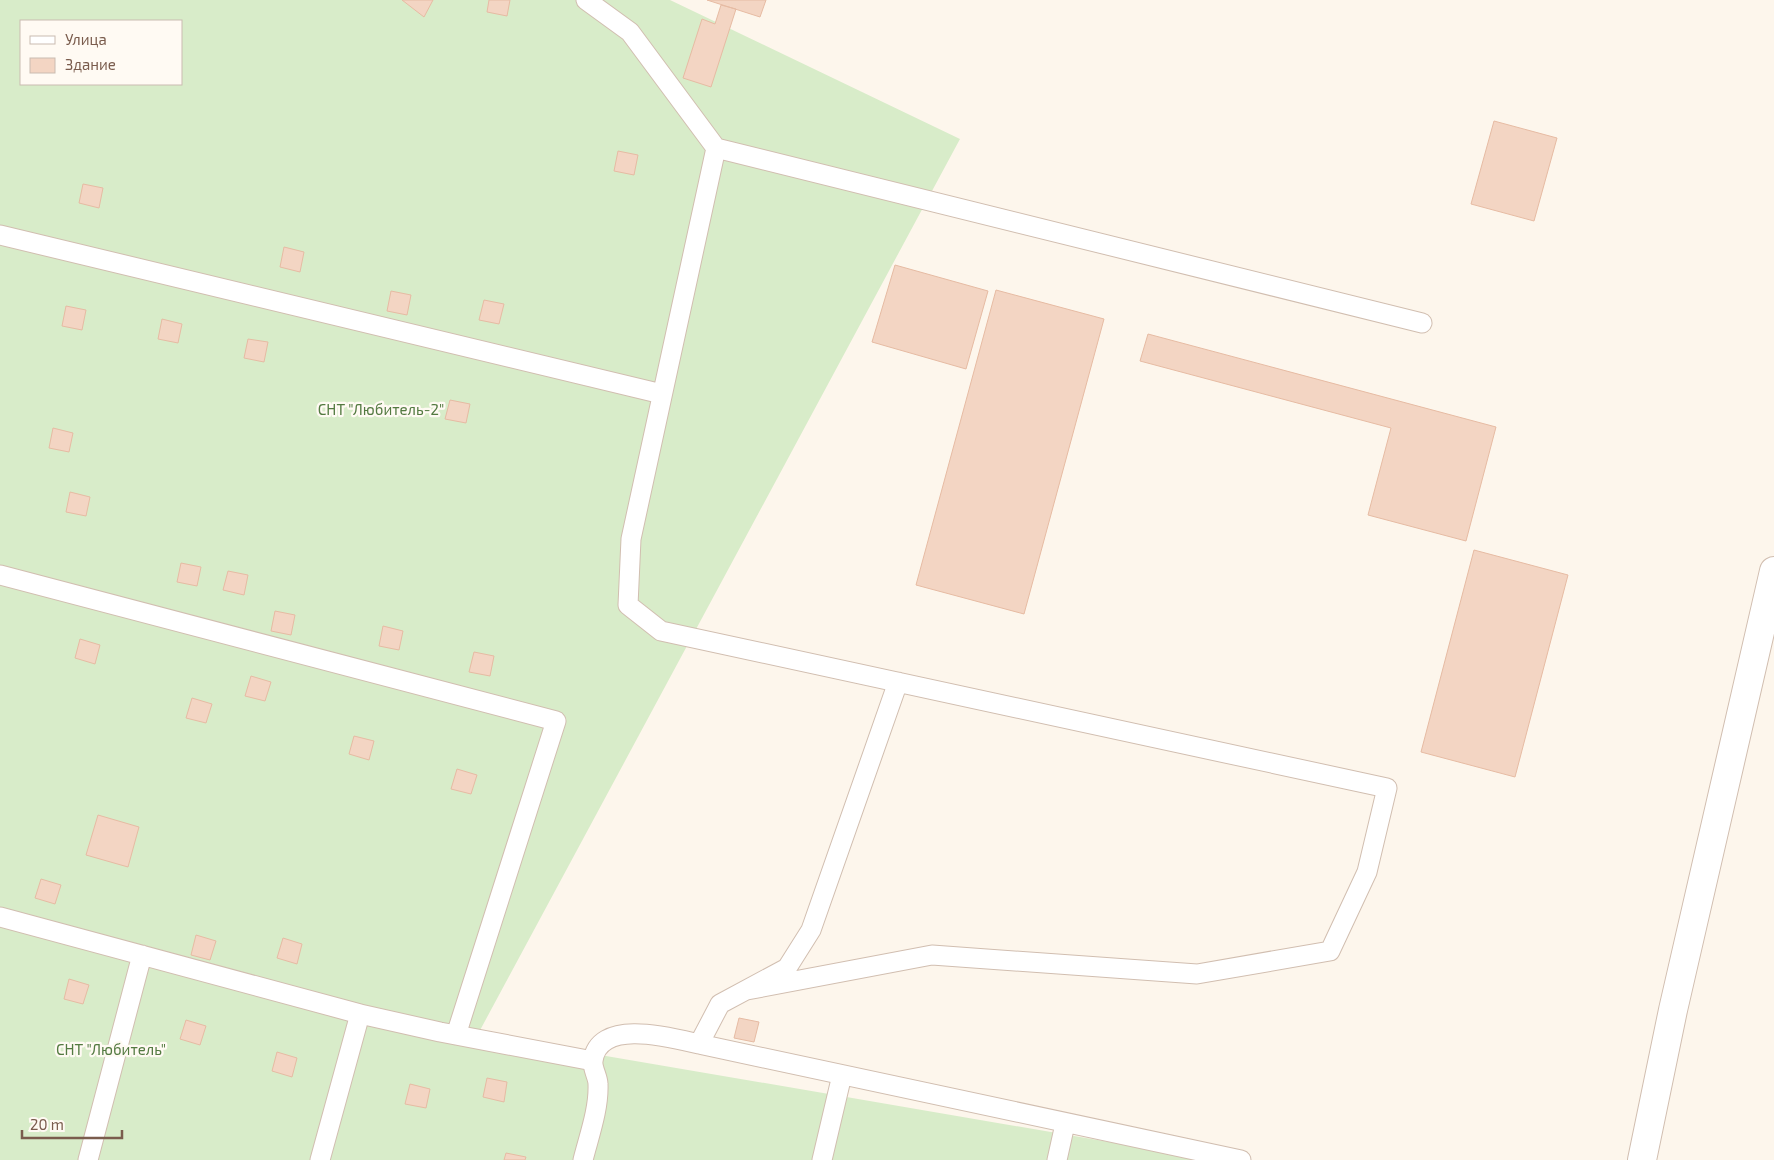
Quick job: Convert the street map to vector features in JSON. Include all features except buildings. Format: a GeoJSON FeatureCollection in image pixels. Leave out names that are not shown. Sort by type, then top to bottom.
{"type":"FeatureCollection","features":[{"type":"Feature","properties":{"kind":"street"},"geometry":{"type":"LineString","coordinates":[[1642,1160],[1675,1000],[1774,570]]}},
{"type":"Feature","properties":{"kind":"lane"},"geometry":{"type":"LineString","coordinates":[[586,0],[630,32],[716,148],[1422,323]]}},
{"type":"Feature","properties":{"kind":"lane"},"geometry":{"type":"LineString","coordinates":[[716,148],[631,539],[628,605],[661,631],[1387,788],[1367,872],[1330,951],[1197,974],[932,955],[747,990]]}},
{"type":"Feature","properties":{"kind":"lane"},"geometry":{"type":"LineString","coordinates":[[0,236],[662,394]]}},
{"type":"Feature","properties":{"kind":"lane"},"geometry":{"type":"LineString","coordinates":[[0,574],[556,721],[456,1036]]}},
{"type":"Feature","properties":{"kind":"lane"},"geometry":{"type":"LineString","coordinates":[[699,1044],[720,1004],[787,968],[811,930],[898,682]]}},
{"type":"Feature","properties":{"kind":"lane"},"geometry":{"type":"LineString","coordinates":[[0,917],[360,1014],[456,1036],[593,1061]]}},
{"type":"Feature","properties":{"kind":"lane"},"geometry":{"type":"LineString","coordinates":[[88,1160],[142,955]]}},
{"type":"Feature","properties":{"kind":"lane"},"geometry":{"type":"LineString","coordinates":[[320,1160],[360,1014]]}},
{"type":"Feature","properties":{"kind":"lane"},"geometry":{"type":"LineString","coordinates":[[583,1160],[594,1115],[598,1084],[593,1061],[600,1045],[610,1038],[629,1033],[653,1034],[1065,1124],[1242,1160]]}},
{"type":"Feature","properties":{"kind":"lane"},"geometry":{"type":"LineString","coordinates":[[822,1160],[842,1075]]}},
{"type":"Feature","properties":{"kind":"lane"},"geometry":{"type":"LineString","coordinates":[[1056,1160],[1065,1124]]}},
{"type":"Feature","properties":{"kind":"green space","name":"СНТ \"Любитель-2\""},"geometry":{"type":"Polygon","coordinates":[[[0,0],[670,0],[960,139],[478,1034],[1214,1160],[0,1160],[0,0]]]}},
{"type":"Feature","properties":{"kind":"park label","name":"СНТ \"Любитель\""},"geometry":{"type":"Point","coordinates":[111,1050]}}]}
